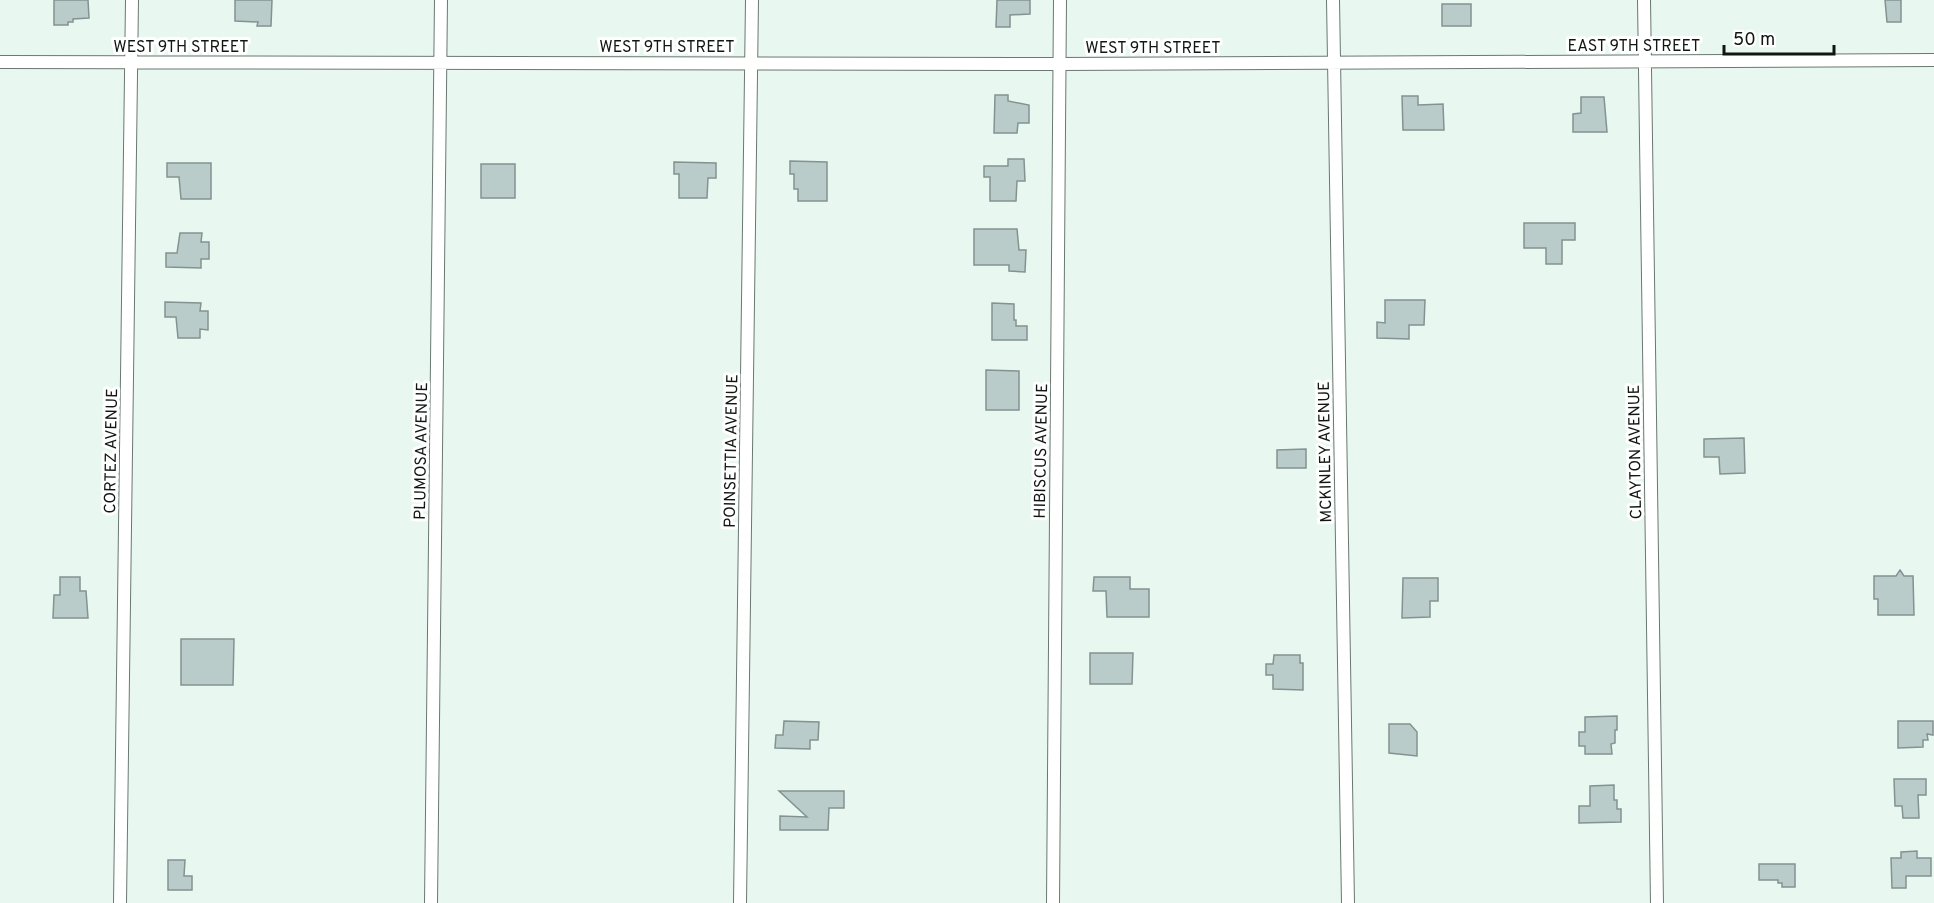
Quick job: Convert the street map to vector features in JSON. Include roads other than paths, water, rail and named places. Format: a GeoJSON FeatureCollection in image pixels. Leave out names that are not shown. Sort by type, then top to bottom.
{"type":"FeatureCollection","features":[{"type":"Feature","properties":{"kind":"street","name":"CORTEZ AVENUE"},"geometry":{"type":"LineString","coordinates":[[120,903],[132,0]]}},
{"type":"Feature","properties":{"kind":"street","name":"PLUMOSA AVENUE"},"geometry":{"type":"LineString","coordinates":[[431,903],[441,0]]}},
{"type":"Feature","properties":{"kind":"street","name":"POINSETTIA AVENUE"},"geometry":{"type":"LineString","coordinates":[[740,903],[752,0]]}},
{"type":"Feature","properties":{"kind":"street","name":"HIBISCUS AVENUE"},"geometry":{"type":"LineString","coordinates":[[1053,903],[1060,0]]}},
{"type":"Feature","properties":{"kind":"street","name":"MCKINLEY AVENUE"},"geometry":{"type":"LineString","coordinates":[[1334,0],[1348,903]]}},
{"type":"Feature","properties":{"kind":"street","name":"CLAYTON AVENUE"},"geometry":{"type":"LineString","coordinates":[[1644,0],[1657,903]]}},
{"type":"Feature","properties":{"kind":"street","name":"EAST 9TH STREET"},"geometry":{"type":"LineString","coordinates":[[1334,63],[1934,60]]}},
{"type":"Feature","properties":{"kind":"street","name":"WEST 9TH STREET"},"geometry":{"type":"LineString","coordinates":[[0,62],[1334,63]]}}]}
